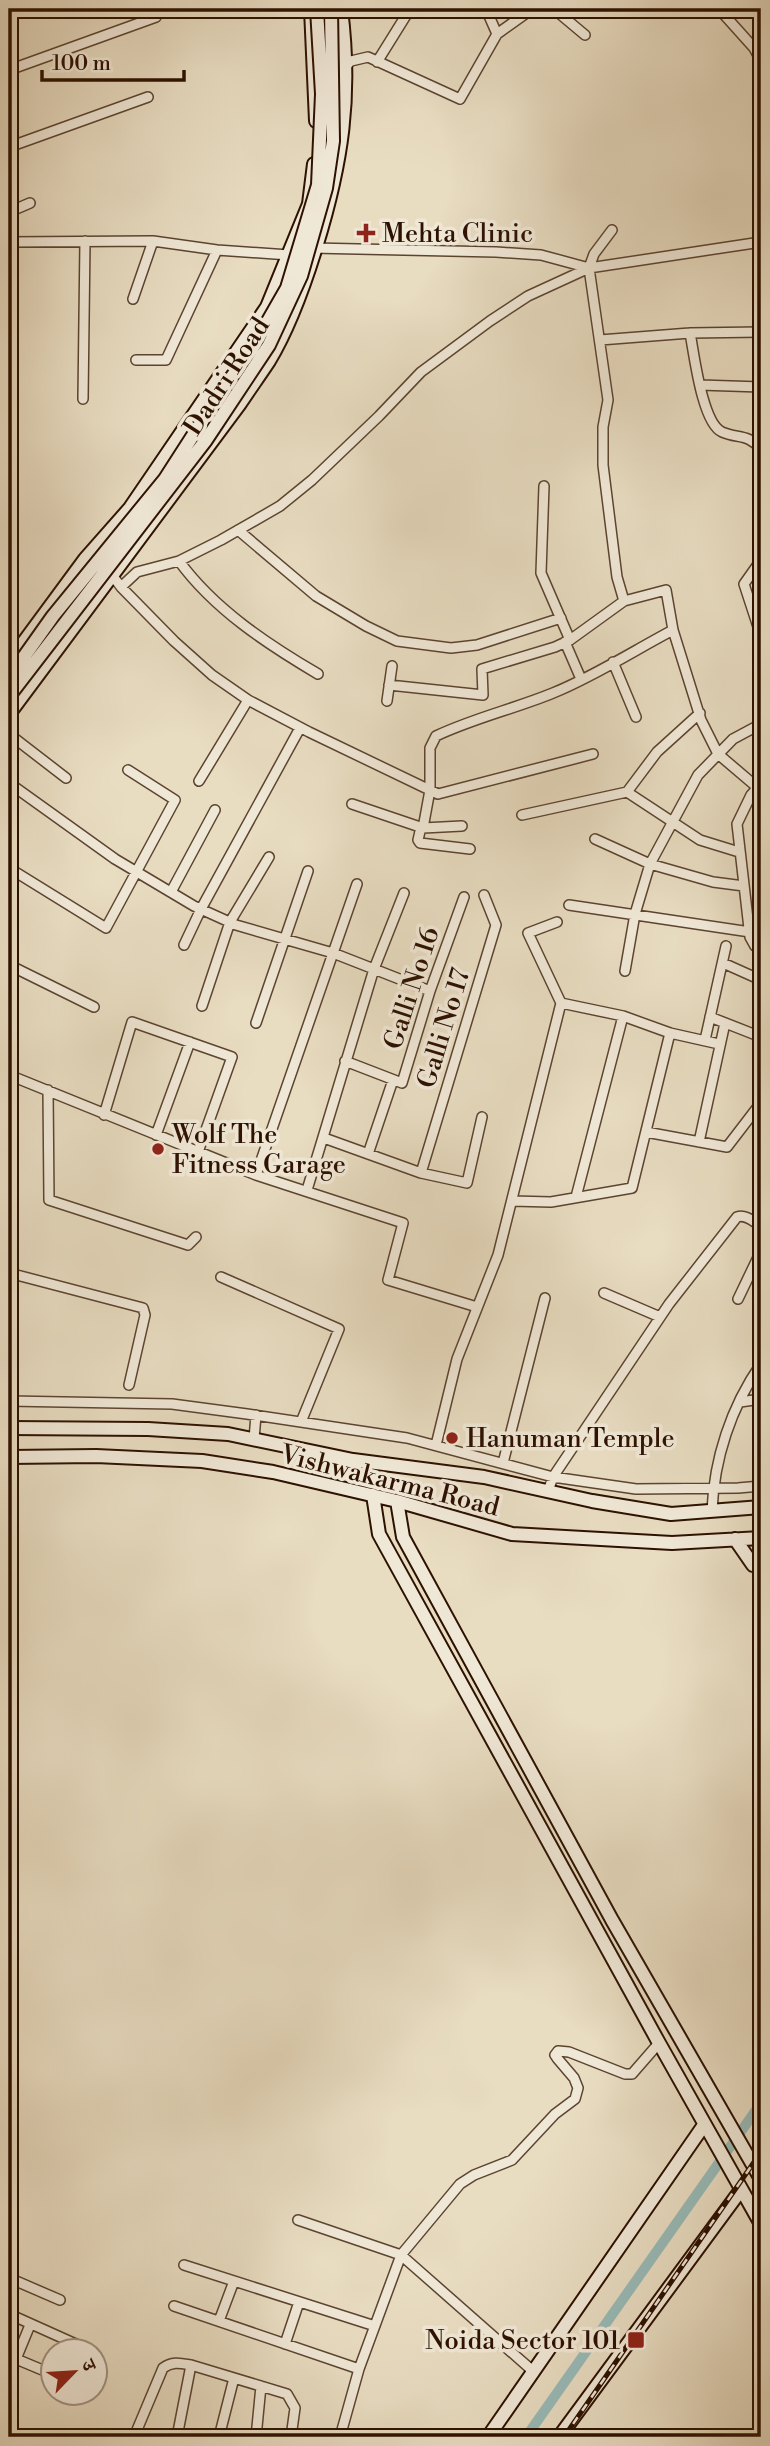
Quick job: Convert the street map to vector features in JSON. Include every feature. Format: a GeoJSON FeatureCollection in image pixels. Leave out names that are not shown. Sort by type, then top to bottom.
{"type":"FeatureCollection","features":[{"type":"Feature","properties":{"kind":"street","name":"Dadri Road"},"geometry":{"type":"LineString","coordinates":[[9,662],[85,559],[130,508],[267,307],[309,204],[316,117],[311,9]]}},
{"type":"Feature","properties":{"kind":"street"},"geometry":{"type":"LineString","coordinates":[[9,678],[52,616],[165,479],[252,349],[287,288],[318,185],[322,94],[317,9]]}},
{"type":"Feature","properties":{"kind":"street"},"geometry":{"type":"LineString","coordinates":[[9,696],[206,440],[269,345],[302,276],[326,188],[333,141],[331,9]]}},
{"type":"Feature","properties":{"kind":"street","name":"Dadri Road"},"geometry":{"type":"LineString","coordinates":[[9,714],[239,405],[270,359],[295,310],[316,249],[338,167],[347,65],[341,9]]}},
{"type":"Feature","properties":{"kind":"street"},"geometry":{"type":"LineString","coordinates":[[377,62],[410,9]]}},
{"type":"Feature","properties":{"kind":"street"},"geometry":{"type":"LineString","coordinates":[[486,9],[497,34]]}},
{"type":"Feature","properties":{"kind":"street"},"geometry":{"type":"LineString","coordinates":[[347,65],[351,61],[368,57],[460,99],[497,34],[532,9]]}},
{"type":"Feature","properties":{"kind":"street"},"geometry":{"type":"LineString","coordinates":[[554,9],[585,35]]}},
{"type":"Feature","properties":{"kind":"street"},"geometry":{"type":"LineString","coordinates":[[719,9],[754,48],[761,61]]}},
{"type":"Feature","properties":{"kind":"street"},"geometry":{"type":"LineString","coordinates":[[9,70],[156,17]]}},
{"type":"Feature","properties":{"kind":"street"},"geometry":{"type":"LineString","coordinates":[[9,147],[148,96]]}},
{"type":"Feature","properties":{"kind":"street"},"geometry":{"type":"LineString","coordinates":[[761,106],[761,126]]}},
{"type":"Feature","properties":{"kind":"street"},"geometry":{"type":"LineString","coordinates":[[9,212],[30,203]]}},
{"type":"Feature","properties":{"kind":"street"},"geometry":{"type":"LineString","coordinates":[[612,230],[594,254],[589,268],[608,400],[603,427],[603,466],[617,577],[624,601]]}},
{"type":"Feature","properties":{"kind":"street"},"geometry":{"type":"LineString","coordinates":[[83,399],[85,241]]}},
{"type":"Feature","properties":{"kind":"street"},"geometry":{"type":"LineString","coordinates":[[9,242],[153,241],[217,250],[496,252],[541,256],[589,268]]}},
{"type":"Feature","properties":{"kind":"street"},"geometry":{"type":"LineString","coordinates":[[133,299],[153,241]]}},
{"type":"Feature","properties":{"kind":"street"},"geometry":{"type":"LineString","coordinates":[[121,587],[137,572],[179,561],[280,506],[312,481],[421,372],[528,296],[589,268],[761,243]]}},
{"type":"Feature","properties":{"kind":"street"},"geometry":{"type":"LineString","coordinates":[[136,360],[166,360],[217,250]]}},
{"type":"Feature","properties":{"kind":"street"},"geometry":{"type":"LineString","coordinates":[[600,340],[690,333],[761,332]]}},
{"type":"Feature","properties":{"kind":"street"},"geometry":{"type":"LineString","coordinates":[[690,333],[704,403],[716,428],[721,432],[747,437],[761,449]]}},
{"type":"Feature","properties":{"kind":"street"},"geometry":{"type":"LineString","coordinates":[[700,385],[761,387]]}},
{"type":"Feature","properties":{"kind":"street"},"geometry":{"type":"LineString","coordinates":[[544,486],[541,573],[561,618],[581,679]]}},
{"type":"Feature","properties":{"kind":"street"},"geometry":{"type":"LineString","coordinates":[[238,530],[316,596],[366,626],[397,640],[451,648],[477,645],[561,618]]}},
{"type":"Feature","properties":{"kind":"street"},"geometry":{"type":"LineString","coordinates":[[103,538],[128,557]]}},
{"type":"Feature","properties":{"kind":"street"},"geometry":{"type":"LineString","coordinates":[[761,560],[744,584],[761,636]]}},
{"type":"Feature","properties":{"kind":"street"},"geometry":{"type":"LineString","coordinates":[[179,561],[203,590],[238,619],[279,651],[318,674]]}},
{"type":"Feature","properties":{"kind":"street"},"geometry":{"type":"LineString","coordinates":[[112,575],[174,641],[212,675],[248,700],[438,793],[593,754]]}},
{"type":"Feature","properties":{"kind":"street"},"geometry":{"type":"LineString","coordinates":[[390,685],[483,695],[482,668],[555,648],[624,601],[666,590],[673,629],[699,713],[718,754],[759,786],[751,795],[737,824],[750,932],[755,946],[761,948]]}},
{"type":"Feature","properties":{"kind":"street"},"geometry":{"type":"LineString","coordinates":[[470,849],[420,843],[418,840],[430,790],[430,748],[436,736],[467,722],[502,713],[557,692],[673,629]]}},
{"type":"Feature","properties":{"kind":"street"},"geometry":{"type":"LineString","coordinates":[[613,662],[636,717]]}},
{"type":"Feature","properties":{"kind":"street"},"geometry":{"type":"LineString","coordinates":[[387,701],[392,667]]}},
{"type":"Feature","properties":{"kind":"street"},"geometry":{"type":"LineString","coordinates":[[199,780],[248,700]]}},
{"type":"Feature","properties":{"kind":"street"},"geometry":{"type":"LineString","coordinates":[[522,815],[627,792],[657,752],[699,713]]}},
{"type":"Feature","properties":{"kind":"street"},"geometry":{"type":"LineString","coordinates":[[625,971],[635,914],[650,864],[672,821],[698,775],[733,739],[761,724]]}},
{"type":"Feature","properties":{"kind":"street"},"geometry":{"type":"LineString","coordinates":[[184,945],[300,727]]}},
{"type":"Feature","properties":{"kind":"street"},"geometry":{"type":"LineString","coordinates":[[9,734],[66,778]]}},
{"type":"Feature","properties":{"kind":"street"},"geometry":{"type":"LineString","coordinates":[[9,868],[106,928],[175,800],[128,769]]}},
{"type":"Feature","properties":{"kind":"street"},"geometry":{"type":"LineString","coordinates":[[9,783],[115,859],[201,909],[230,922],[333,953],[430,991]]}},
{"type":"Feature","properties":{"kind":"street"},"geometry":{"type":"LineString","coordinates":[[627,792],[701,840],[739,852]]}},
{"type":"Feature","properties":{"kind":"street"},"geometry":{"type":"LineString","coordinates":[[352,804],[422,827],[462,826]]}},
{"type":"Feature","properties":{"kind":"street"},"geometry":{"type":"LineString","coordinates":[[171,892],[215,810]]}},
{"type":"Feature","properties":{"kind":"street"},"geometry":{"type":"LineString","coordinates":[[595,839],[650,864],[713,882],[744,886]]}},
{"type":"Feature","properties":{"kind":"street"},"geometry":{"type":"LineString","coordinates":[[202,1006],[230,922],[269,857]]}},
{"type":"Feature","properties":{"kind":"street"},"geometry":{"type":"LineString","coordinates":[[256,1023],[308,871]]}},
{"type":"Feature","properties":{"kind":"street"},"geometry":{"type":"LineString","coordinates":[[256,1175],[356,884]]}},
{"type":"Feature","properties":{"kind":"street"},"geometry":{"type":"LineString","coordinates":[[307,1190],[374,969],[404,893]]}},
{"type":"Feature","properties":{"kind":"street","name":"Galli No 17"},"geometry":{"type":"LineString","coordinates":[[421,1173],[496,925],[484,895]]}},
{"type":"Feature","properties":{"kind":"street","name":"Galli No 16"},"geometry":{"type":"LineString","coordinates":[[393,1080],[402,1083],[430,991],[464,897]]}},
{"type":"Feature","properties":{"kind":"street"},"geometry":{"type":"LineString","coordinates":[[569,905],[750,932]]}},
{"type":"Feature","properties":{"kind":"street"},"geometry":{"type":"LineString","coordinates":[[436,1445],[457,1359],[498,1255],[561,1003],[528,933],[557,922]]}},
{"type":"Feature","properties":{"kind":"street"},"geometry":{"type":"LineString","coordinates":[[705,1040],[726,946]]}},
{"type":"Feature","properties":{"kind":"street"},"geometry":{"type":"LineString","coordinates":[[723,963],[761,979]]}},
{"type":"Feature","properties":{"kind":"street"},"geometry":{"type":"LineString","coordinates":[[9,965],[94,1007]]}},
{"type":"Feature","properties":{"kind":"street"},"geometry":{"type":"LineString","coordinates":[[561,1003],[623,1016],[670,1033],[719,1044]]}},
{"type":"Feature","properties":{"kind":"street"},"geometry":{"type":"LineString","coordinates":[[576,1197],[623,1016]]}},
{"type":"Feature","properties":{"kind":"street"},"geometry":{"type":"LineString","coordinates":[[710,1017],[761,1037]]}},
{"type":"Feature","properties":{"kind":"street"},"geometry":{"type":"LineString","coordinates":[[104,1115],[132,1022],[232,1057],[198,1152]]}},
{"type":"Feature","properties":{"kind":"street"},"geometry":{"type":"LineString","coordinates":[[699,1142],[725,1023]]}},
{"type":"Feature","properties":{"kind":"street"},"geometry":{"type":"LineString","coordinates":[[512,1200],[551,1202],[632,1188],[670,1033]]}},
{"type":"Feature","properties":{"kind":"street"},"geometry":{"type":"LineString","coordinates":[[156,1136],[190,1042]]}},
{"type":"Feature","properties":{"kind":"street"},"geometry":{"type":"LineString","coordinates":[[345,1060],[393,1080],[368,1154]]}},
{"type":"Feature","properties":{"kind":"street"},"geometry":{"type":"LineString","coordinates":[[9,1075],[256,1175],[403,1223],[388,1280],[477,1307]]}},
{"type":"Feature","properties":{"kind":"street"},"geometry":{"type":"LineString","coordinates":[[48,1090],[48,1200],[188,1245],[196,1237]]}},
{"type":"Feature","properties":{"kind":"street"},"geometry":{"type":"LineString","coordinates":[[646,1132],[727,1147],[760,1104],[761,1098]]}},
{"type":"Feature","properties":{"kind":"street"},"geometry":{"type":"LineString","coordinates":[[324,1138],[421,1173],[467,1183],[482,1117]]}},
{"type":"Feature","properties":{"kind":"street"},"geometry":{"type":"LineString","coordinates":[[548,1491],[553,1477],[660,1317],[737,1217],[748,1218],[761,1226]]}},
{"type":"Feature","properties":{"kind":"street"},"geometry":{"type":"LineString","coordinates":[[738,1299],[761,1251]]}},
{"type":"Feature","properties":{"kind":"street"},"geometry":{"type":"LineString","coordinates":[[9,1273],[143,1308],[145,1315],[129,1385]]}},
{"type":"Feature","properties":{"kind":"street"},"geometry":{"type":"LineString","coordinates":[[221,1277],[339,1329],[301,1422]]}},
{"type":"Feature","properties":{"kind":"street"},"geometry":{"type":"LineString","coordinates":[[604,1293],[660,1317]]}},
{"type":"Feature","properties":{"kind":"street"},"geometry":{"type":"LineString","coordinates":[[503,1463],[545,1298]]}},
{"type":"Feature","properties":{"kind":"street"},"geometry":{"type":"LineString","coordinates":[[712,1511],[713,1488],[724,1437],[761,1364]]}},
{"type":"Feature","properties":{"kind":"street"},"geometry":{"type":"LineString","coordinates":[[740,1402],[761,1399]]}},
{"type":"Feature","properties":{"kind":"street"},"geometry":{"type":"LineString","coordinates":[[9,1401],[172,1404],[256,1415],[407,1437],[553,1477],[636,1489],[761,1486]]}},
{"type":"Feature","properties":{"kind":"street"},"geometry":{"type":"LineString","coordinates":[[254,1439],[256,1415]]}},
{"type":"Feature","properties":{"kind":"street","name":"Vishwakarma Road"},"geometry":{"type":"LineString","coordinates":[[9,1428],[148,1429],[228,1434],[353,1460],[484,1477],[592,1501],[671,1514],[761,1507]]}},
{"type":"Feature","properties":{"kind":"street","name":"Vishwakarma Road"},"geometry":{"type":"LineString","coordinates":[[9,1457],[96,1456],[202,1461],[273,1472],[373,1495],[512,1534],[672,1543],[761,1538]]}},
{"type":"Feature","properties":{"kind":"street"},"geometry":{"type":"LineString","coordinates":[[373,1495],[379,1534],[761,2224]]}},
{"type":"Feature","properties":{"kind":"street"},"geometry":{"type":"LineString","coordinates":[[397,1501],[403,1537],[612,1920],[758,2169]]}},
{"type":"Feature","properties":{"kind":"street"},"geometry":{"type":"LineString","coordinates":[[734,1539],[753,1565]]}},
{"type":"Feature","properties":{"kind":"street"},"geometry":{"type":"LineString","coordinates":[[340,2437],[359,2370],[401,2255],[460,2184],[474,2175],[512,2160],[555,2114],[575,2099],[578,2088],[574,2078],[555,2055],[558,2051],[569,2052],[625,2074],[632,2074],[659,2043]]}},
{"type":"Feature","properties":{"kind":"street"},"geometry":{"type":"LineString","coordinates":[[488,2437],[705,2127]]}},
{"type":"Feature","properties":{"kind":"street"},"geometry":{"type":"LineString","coordinates":[[559,2437],[741,2188]]}},
{"type":"Feature","properties":{"kind":"street"},"geometry":{"type":"LineString","coordinates":[[298,2220],[401,2255],[534,2372]]}},
{"type":"Feature","properties":{"kind":"street"},"geometry":{"type":"LineString","coordinates":[[184,2265],[375,2326]]}},
{"type":"Feature","properties":{"kind":"street"},"geometry":{"type":"LineString","coordinates":[[9,2278],[60,2301]]}},
{"type":"Feature","properties":{"kind":"street"},"geometry":{"type":"LineString","coordinates":[[219,2321],[234,2281]]}},
{"type":"Feature","properties":{"kind":"street"},"geometry":{"type":"LineString","coordinates":[[285,2344],[299,2302]]}},
{"type":"Feature","properties":{"kind":"street"},"geometry":{"type":"LineString","coordinates":[[174,2306],[359,2370]]}},
{"type":"Feature","properties":{"kind":"street"},"geometry":{"type":"LineString","coordinates":[[9,2314],[63,2338]]}},
{"type":"Feature","properties":{"kind":"street"},"geometry":{"type":"LineString","coordinates":[[9,2376],[12,2358],[30,2325]]}},
{"type":"Feature","properties":{"kind":"street"},"geometry":{"type":"LineString","coordinates":[[12,2358],[38,2368]]}},
{"type":"Feature","properties":{"kind":"street"},"geometry":{"type":"LineString","coordinates":[[134,2437],[163,2368],[177,2362],[286,2394],[295,2408],[291,2437]]}},
{"type":"Feature","properties":{"kind":"street"},"geometry":{"type":"LineString","coordinates":[[177,2437],[191,2365]]}},
{"type":"Feature","properties":{"kind":"street"},"geometry":{"type":"LineString","coordinates":[[219,2437],[234,2378]]}},
{"type":"Feature","properties":{"kind":"street"},"geometry":{"type":"LineString","coordinates":[[256,2437],[261,2386]]}},
{"type":"Feature","properties":{"kind":"waterway"},"geometry":{"type":"LineString","coordinates":[[526,2437],[761,2103]]}},
{"type":"Feature","properties":{"kind":"railway"},"geometry":{"type":"LineString","coordinates":[[564,2437],[761,2152]]}},
{"type":"Feature","properties":{"kind":"place","name":"Mehta Clinic"},"geometry":{"type":"Point","coordinates":[366,233]}},
{"type":"Feature","properties":{"kind":"place","name":"Wolf The Fitness Garage"},"geometry":{"type":"Point","coordinates":[158,1149]}},
{"type":"Feature","properties":{"kind":"place","name":"Hanuman Temple"},"geometry":{"type":"Point","coordinates":[452,1438]}},
{"type":"Feature","properties":{"kind":"place","name":"Noida Sector 101"},"geometry":{"type":"Point","coordinates":[636,2340]}}]}
